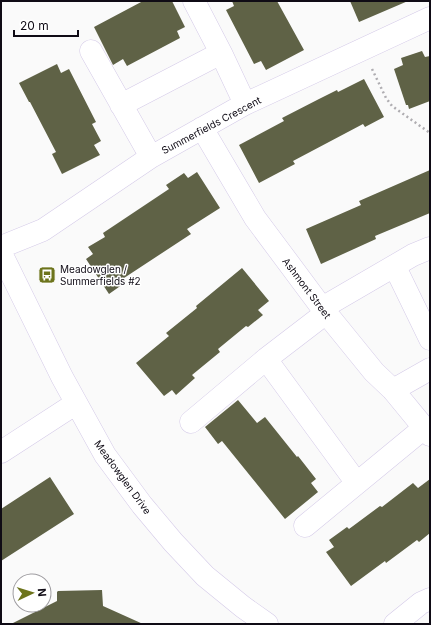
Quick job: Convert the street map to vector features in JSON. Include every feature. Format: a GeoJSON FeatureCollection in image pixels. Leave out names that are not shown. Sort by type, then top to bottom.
{"type":"FeatureCollection","features":[{"type":"Feature","properties":{"kind":"street"},"geometry":{"type":"LineString","coordinates":[[194,1],[245,104]]}},
{"type":"Feature","properties":{"kind":"street","name":"Summerfields Crescent"},"geometry":{"type":"LineString","coordinates":[[1,247],[43,230],[151,158],[245,104],[430,18]]}},
{"type":"Feature","properties":{"kind":"street"},"geometry":{"type":"LineString","coordinates":[[91,51],[151,158]]}},
{"type":"Feature","properties":{"kind":"street"},"geometry":{"type":"LineString","coordinates":[[121,104],[221,53]]}},
{"type":"Feature","properties":{"kind":"street","name":"Ashmont Street"},"geometry":{"type":"LineString","coordinates":[[202,128],[255,218],[324,311],[374,372],[393,390],[427,431]]}},
{"type":"Feature","properties":{"kind":"street"},"geometry":{"type":"LineString","coordinates":[[190,422],[324,311],[413,255],[430,248]]}},
{"type":"Feature","properties":{"kind":"street","name":"Meadowglen Drive"},"geometry":{"type":"LineString","coordinates":[[1,253],[75,404],[105,455],[142,505],[173,542],[205,576],[243,607],[267,624]]}},
{"type":"Feature","properties":{"kind":"street"},"geometry":{"type":"LineString","coordinates":[[395,267],[430,339]]}},
{"type":"Feature","properties":{"kind":"street"},"geometry":{"type":"LineString","coordinates":[[266,359],[356,482]]}},
{"type":"Feature","properties":{"kind":"street"},"geometry":{"type":"LineString","coordinates":[[393,390],[430,369]]}},
{"type":"Feature","properties":{"kind":"street"},"geometry":{"type":"LineString","coordinates":[[1,452],[75,404]]}},
{"type":"Feature","properties":{"kind":"street"},"geometry":{"type":"LineString","coordinates":[[305,526],[356,482],[427,431]]}},
{"type":"Feature","properties":{"kind":"street"},"geometry":{"type":"LineString","coordinates":[[395,624],[421,603],[430,599]]}},
{"type":"Feature","properties":{"kind":"path"},"geometry":{"type":"LineString","coordinates":[[362,49],[386,98],[392,106],[430,133]]}},
{"type":"Feature","properties":{"kind":"building"},"geometry":{"type":"Polygon","coordinates":[[[143,1],[172,1],[185,27],[177,31],[180,38],[127,66],[123,59],[113,65],[94,27],[143,1]]]}},
{"type":"Feature","properties":{"kind":"building"},"geometry":{"type":"Polygon","coordinates":[[[232,1],[277,1],[304,50],[266,70],[261,61],[254,64],[226,10],[234,6],[232,1]]]}},
{"type":"Feature","properties":{"kind":"building"},"geometry":{"type":"Polygon","coordinates":[[[350,1],[408,1],[359,22],[350,1]]]}},
{"type":"Feature","properties":{"kind":"building"},"geometry":{"type":"Polygon","coordinates":[[[422,51],[425,57],[430,56],[430,101],[409,109],[408,105],[406,105],[394,69],[403,65],[401,58],[422,51]]]}},
{"type":"Feature","properties":{"kind":"building"},"geometry":{"type":"Polygon","coordinates":[[[57,64],[61,73],[69,69],[96,122],[92,124],[101,141],[94,145],[100,155],[62,174],[52,154],[56,152],[19,83],[57,64]]]}},
{"type":"Feature","properties":{"kind":"building"},"geometry":{"type":"Polygon","coordinates":[[[364,79],[384,117],[365,127],[363,124],[293,161],[295,164],[259,183],[239,145],[284,121],[282,118],[337,90],[338,92],[364,79]]]}},
{"type":"Feature","properties":{"kind":"building"},"geometry":{"type":"Polygon","coordinates":[[[430,170],[430,213],[375,236],[376,239],[321,264],[306,229],[361,205],[359,201],[430,170]]]}},
{"type":"Feature","properties":{"kind":"building"},"geometry":{"type":"Polygon","coordinates":[[[197,172],[220,208],[187,229],[191,234],[124,278],[126,282],[109,294],[86,259],[93,254],[88,247],[105,237],[103,233],[169,189],[166,185],[184,173],[188,178],[197,172]]]}},
{"type":"Feature","properties":{"kind":"building"},"geometry":{"type":"Polygon","coordinates":[[[242,268],[269,301],[258,310],[263,315],[248,327],[246,326],[218,349],[220,352],[192,375],[195,378],[176,395],[172,390],[164,396],[136,363],[169,336],[166,333],[197,308],[196,306],[242,268]]]}},
{"type":"Feature","properties":{"kind":"building"},"geometry":{"type":"Polygon","coordinates":[[[238,400],[257,423],[265,417],[316,479],[311,483],[318,492],[285,519],[222,441],[218,444],[205,427],[238,400]]]}},
{"type":"Feature","properties":{"kind":"building"},"geometry":{"type":"Polygon","coordinates":[[[50,477],[74,514],[1,561],[1,509],[50,477]]]}},
{"type":"Feature","properties":{"kind":"building"},"geometry":{"type":"Polygon","coordinates":[[[430,479],[430,533],[419,542],[417,540],[386,563],[385,561],[351,586],[326,552],[334,547],[329,540],[347,527],[349,529],[380,506],[382,507],[413,483],[418,488],[430,479]]]}},
{"type":"Feature","properties":{"kind":"building"},"geometry":{"type":"Polygon","coordinates":[[[102,590],[103,606],[143,624],[11,624],[33,613],[52,613],[52,604],[57,601],[58,591],[102,590]]]}},
{"type":"Feature","properties":{"kind":"place","name":"Meadowglen / Summerfields #2"},"geometry":{"type":"Point","coordinates":[47,275]}}]}
